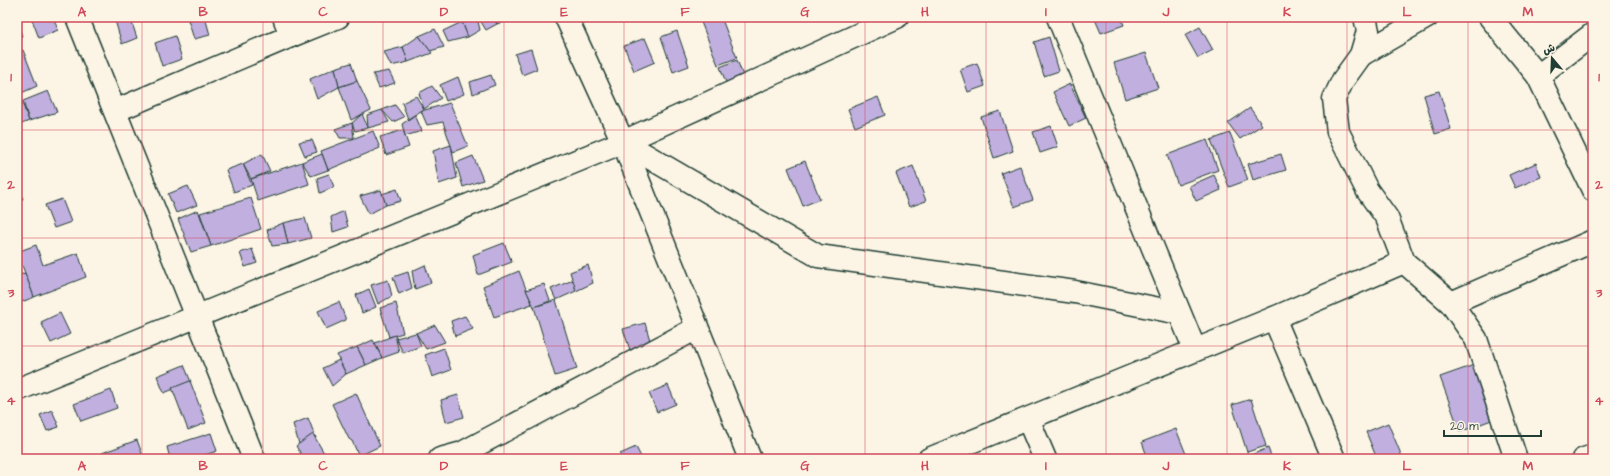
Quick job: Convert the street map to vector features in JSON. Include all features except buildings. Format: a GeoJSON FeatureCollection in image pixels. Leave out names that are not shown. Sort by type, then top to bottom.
{"type":"FeatureCollection","features":[{"type":"Feature","properties":{"kind":"street"},"geometry":{"type":"LineString","coordinates":[[77,17],[254,459]]}},
{"type":"Feature","properties":{"kind":"street"},"geometry":{"type":"LineString","coordinates":[[115,111],[287,26],[338,17]]}},
{"type":"Feature","properties":{"kind":"street"},"geometry":{"type":"LineString","coordinates":[[566,17],[623,142],[750,459]]}},
{"type":"Feature","properties":{"kind":"street"},"geometry":{"type":"LineString","coordinates":[[17,390],[623,142],[897,17]]}},
{"type":"Feature","properties":{"kind":"street"},"geometry":{"type":"LineString","coordinates":[[1058,17],[1195,350]]}},
{"type":"Feature","properties":{"kind":"street"},"geometry":{"type":"LineString","coordinates":[[1365,17],[1368,31],[1361,55],[1343,80],[1334,99],[1338,132],[1367,190],[1387,218],[1404,262],[1451,303],[1476,340],[1516,459]]}},
{"type":"Feature","properties":{"kind":"street"},"geometry":{"type":"LineString","coordinates":[[1361,55],[1427,17]]}},
{"type":"Feature","properties":{"kind":"street"},"geometry":{"type":"LineString","coordinates":[[1490,17],[1538,76],[1593,190]]}},
{"type":"Feature","properties":{"kind":"street"},"geometry":{"type":"LineString","coordinates":[[1538,76],[1593,34]]}},
{"type":"Feature","properties":{"kind":"street"},"geometry":{"type":"LineString","coordinates":[[623,142],[818,256],[1075,292],[1179,312]]}},
{"type":"Feature","properties":{"kind":"street"},"geometry":{"type":"LineString","coordinates":[[1451,303],[1593,241]]}},
{"type":"Feature","properties":{"kind":"street"},"geometry":{"type":"LineString","coordinates":[[929,459],[1274,318],[1404,262]]}},
{"type":"Feature","properties":{"kind":"street"},"geometry":{"type":"LineString","coordinates":[[1274,318],[1334,459]]}},
{"type":"Feature","properties":{"kind":"street"},"geometry":{"type":"LineString","coordinates":[[440,459],[464,456],[697,328]]}},
{"type":"Feature","properties":{"kind":"street"},"geometry":{"type":"LineString","coordinates":[[1028,419],[1045,459]]}},
{"type":"Feature","properties":{"kind":"street"},"geometry":{"type":"LineString","coordinates":[[1584,459],[1593,456]]}}]}
